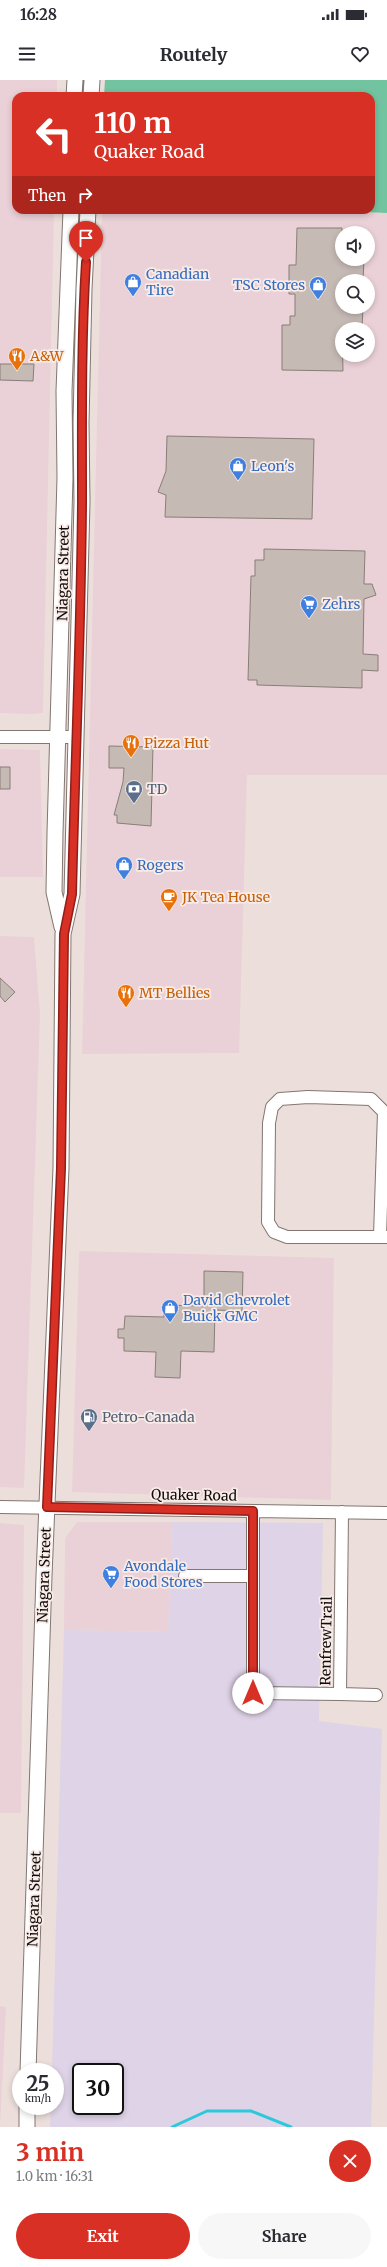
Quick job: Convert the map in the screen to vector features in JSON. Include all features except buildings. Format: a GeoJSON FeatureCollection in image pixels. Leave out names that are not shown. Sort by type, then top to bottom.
{"type":"FeatureCollection","features":[{"type":"Feature","properties":{"kind":"main road"},"geometry":{"type":"LineString","coordinates":[[74,92],[75,80]]}},
{"type":"Feature","properties":{"kind":"main road"},"geometry":{"type":"LineString","coordinates":[[91,92],[92,80]]}},
{"type":"Feature","properties":{"kind":"main road","name":"Niagara Street"},"geometry":{"type":"LineString","coordinates":[[64,934],[54,892],[65,478],[65,344],[71,214]]}},
{"type":"Feature","properties":{"kind":"main road","name":"Niagara Street"},"geometry":{"type":"LineString","coordinates":[[28,2063],[47,1507],[61,1168],[64,934],[72,894],[82,502],[83,335],[88,214]]}},
{"type":"Feature","properties":{"kind":"main road"},"geometry":{"type":"LineString","coordinates":[[27,2115],[27,2127]]}},
{"type":"Feature","properties":{"kind":"street"},"geometry":{"type":"LineString","coordinates":[[0,737],[76,738]]}},
{"type":"Feature","properties":{"kind":"street"},"geometry":{"type":"LineString","coordinates":[[308,1097],[371,1099],[384,1112],[384,1237],[352,1239],[287,1237],[274,1232],[268,1222],[269,1122],[272,1107],[280,1099],[308,1097]]}},
{"type":"Feature","properties":{"kind":"street","name":"Quaker Road"},"geometry":{"type":"LineString","coordinates":[[0,1506],[387,1513]]}},
{"type":"Feature","properties":{"kind":"street","name":"RenfrewTrail"},"geometry":{"type":"LineString","coordinates":[[253,1511],[253,1693],[340,1694],[342,1512]]}},
{"type":"Feature","properties":{"kind":"street"},"geometry":{"type":"LineString","coordinates":[[185,1576],[252,1576]]}},
{"type":"Feature","properties":{"kind":"street"},"geometry":{"type":"LineString","coordinates":[[340,1694],[376,1695]]}},
{"type":"Feature","properties":{"kind":"shaded area"},"geometry":{"type":"Polygon","coordinates":[[[0,80],[57,80],[57,92],[12,92],[12,214],[54,214],[43,713],[0,713],[0,80]]]}},
{"type":"Feature","properties":{"kind":"shaded area"},"geometry":{"type":"Polygon","coordinates":[[[387,213],[387,775],[247,775],[239,1053],[82,1054],[102,214],[387,213]]]}},
{"type":"Feature","properties":{"kind":"shaded area"},"geometry":{"type":"Polygon","coordinates":[[[0,749],[40,750],[43,877],[0,877],[0,749]]]}},
{"type":"Feature","properties":{"kind":"shaded area"},"geometry":{"type":"Polygon","coordinates":[[[0,936],[34,937],[40,1014],[24,1488],[0,1487],[0,936]]]}},
{"type":"Feature","properties":{"kind":"shaded area"},"geometry":{"type":"Polygon","coordinates":[[[79,1251],[334,1258],[331,1500],[72,1492],[79,1251]]]}},
{"type":"Feature","properties":{"kind":"shaded area"},"geometry":{"type":"Polygon","coordinates":[[[77,1522],[172,1522],[168,1632],[64,1630],[65,1538],[77,1522]]]}},
{"type":"Feature","properties":{"kind":"shaded area"},"geometry":{"type":"Polygon","coordinates":[[[172,1522],[323,1523],[319,1721],[382,1729],[371,2127],[50,2127],[51,2115],[64,2115],[64,2063],[52,2063],[64,1630],[168,1632],[172,1522]]]}},
{"type":"Feature","properties":{"kind":"shaded area"},"geometry":{"type":"Polygon","coordinates":[[[0,1523],[24,1525],[21,1813],[0,1813],[0,1523]]]}},
{"type":"Feature","properties":{"kind":"shaded area"},"geometry":{"type":"Polygon","coordinates":[[[0,2006],[6,2007],[0,2127],[0,2006]]]}},
{"type":"Feature","properties":{"kind":"green space"},"geometry":{"type":"Polygon","coordinates":[[[105,80],[387,80],[387,213],[375,212],[375,92],[104,92],[105,80]]]}},
{"type":"Feature","properties":{"kind":"waterway"},"geometry":{"type":"LineString","coordinates":[[172,2127],[207,2111],[251,2111],[291,2127]]}},
{"type":"Feature","properties":{"kind":"place","name":"Canadian Tire"},"geometry":{"type":"Point","coordinates":[133,297]}},
{"type":"Feature","properties":{"kind":"place","name":"TSC Stores"},"geometry":{"type":"Point","coordinates":[318,300]}},
{"type":"Feature","properties":{"kind":"place","name":"A&W"},"geometry":{"type":"Point","coordinates":[17,371]}},
{"type":"Feature","properties":{"kind":"place","name":"Leon's"},"geometry":{"type":"Point","coordinates":[238,481]}},
{"type":"Feature","properties":{"kind":"place","name":"Zehrs"},"geometry":{"type":"Point","coordinates":[309,619]}},
{"type":"Feature","properties":{"kind":"place","name":"Pizza Hut"},"geometry":{"type":"Point","coordinates":[131,758]}},
{"type":"Feature","properties":{"kind":"place","name":"TD"},"geometry":{"type":"Point","coordinates":[134,804]}},
{"type":"Feature","properties":{"kind":"place","name":"Rogers"},"geometry":{"type":"Point","coordinates":[124,880]}},
{"type":"Feature","properties":{"kind":"place","name":"JK Tea House"},"geometry":{"type":"Point","coordinates":[169,912]}},
{"type":"Feature","properties":{"kind":"place","name":"MT Bellies"},"geometry":{"type":"Point","coordinates":[126,1008]}},
{"type":"Feature","properties":{"kind":"place","name":"David Chevrolet Buick GMC"},"geometry":{"type":"Point","coordinates":[170,1323]}},
{"type":"Feature","properties":{"kind":"place","name":"Petro-Canada"},"geometry":{"type":"Point","coordinates":[89,1432]}},
{"type":"Feature","properties":{"kind":"place","name":"Avondale Food Stores"},"geometry":{"type":"Point","coordinates":[111,1589]}},
{"type":"Feature","properties":{"kind":"route"},"geometry":{"type":"LineString","coordinates":[[86,262],[81,423],[82,502],[72,894],[64,934],[61,1168],[47,1507],[253,1511],[253,1693]]}}]}
